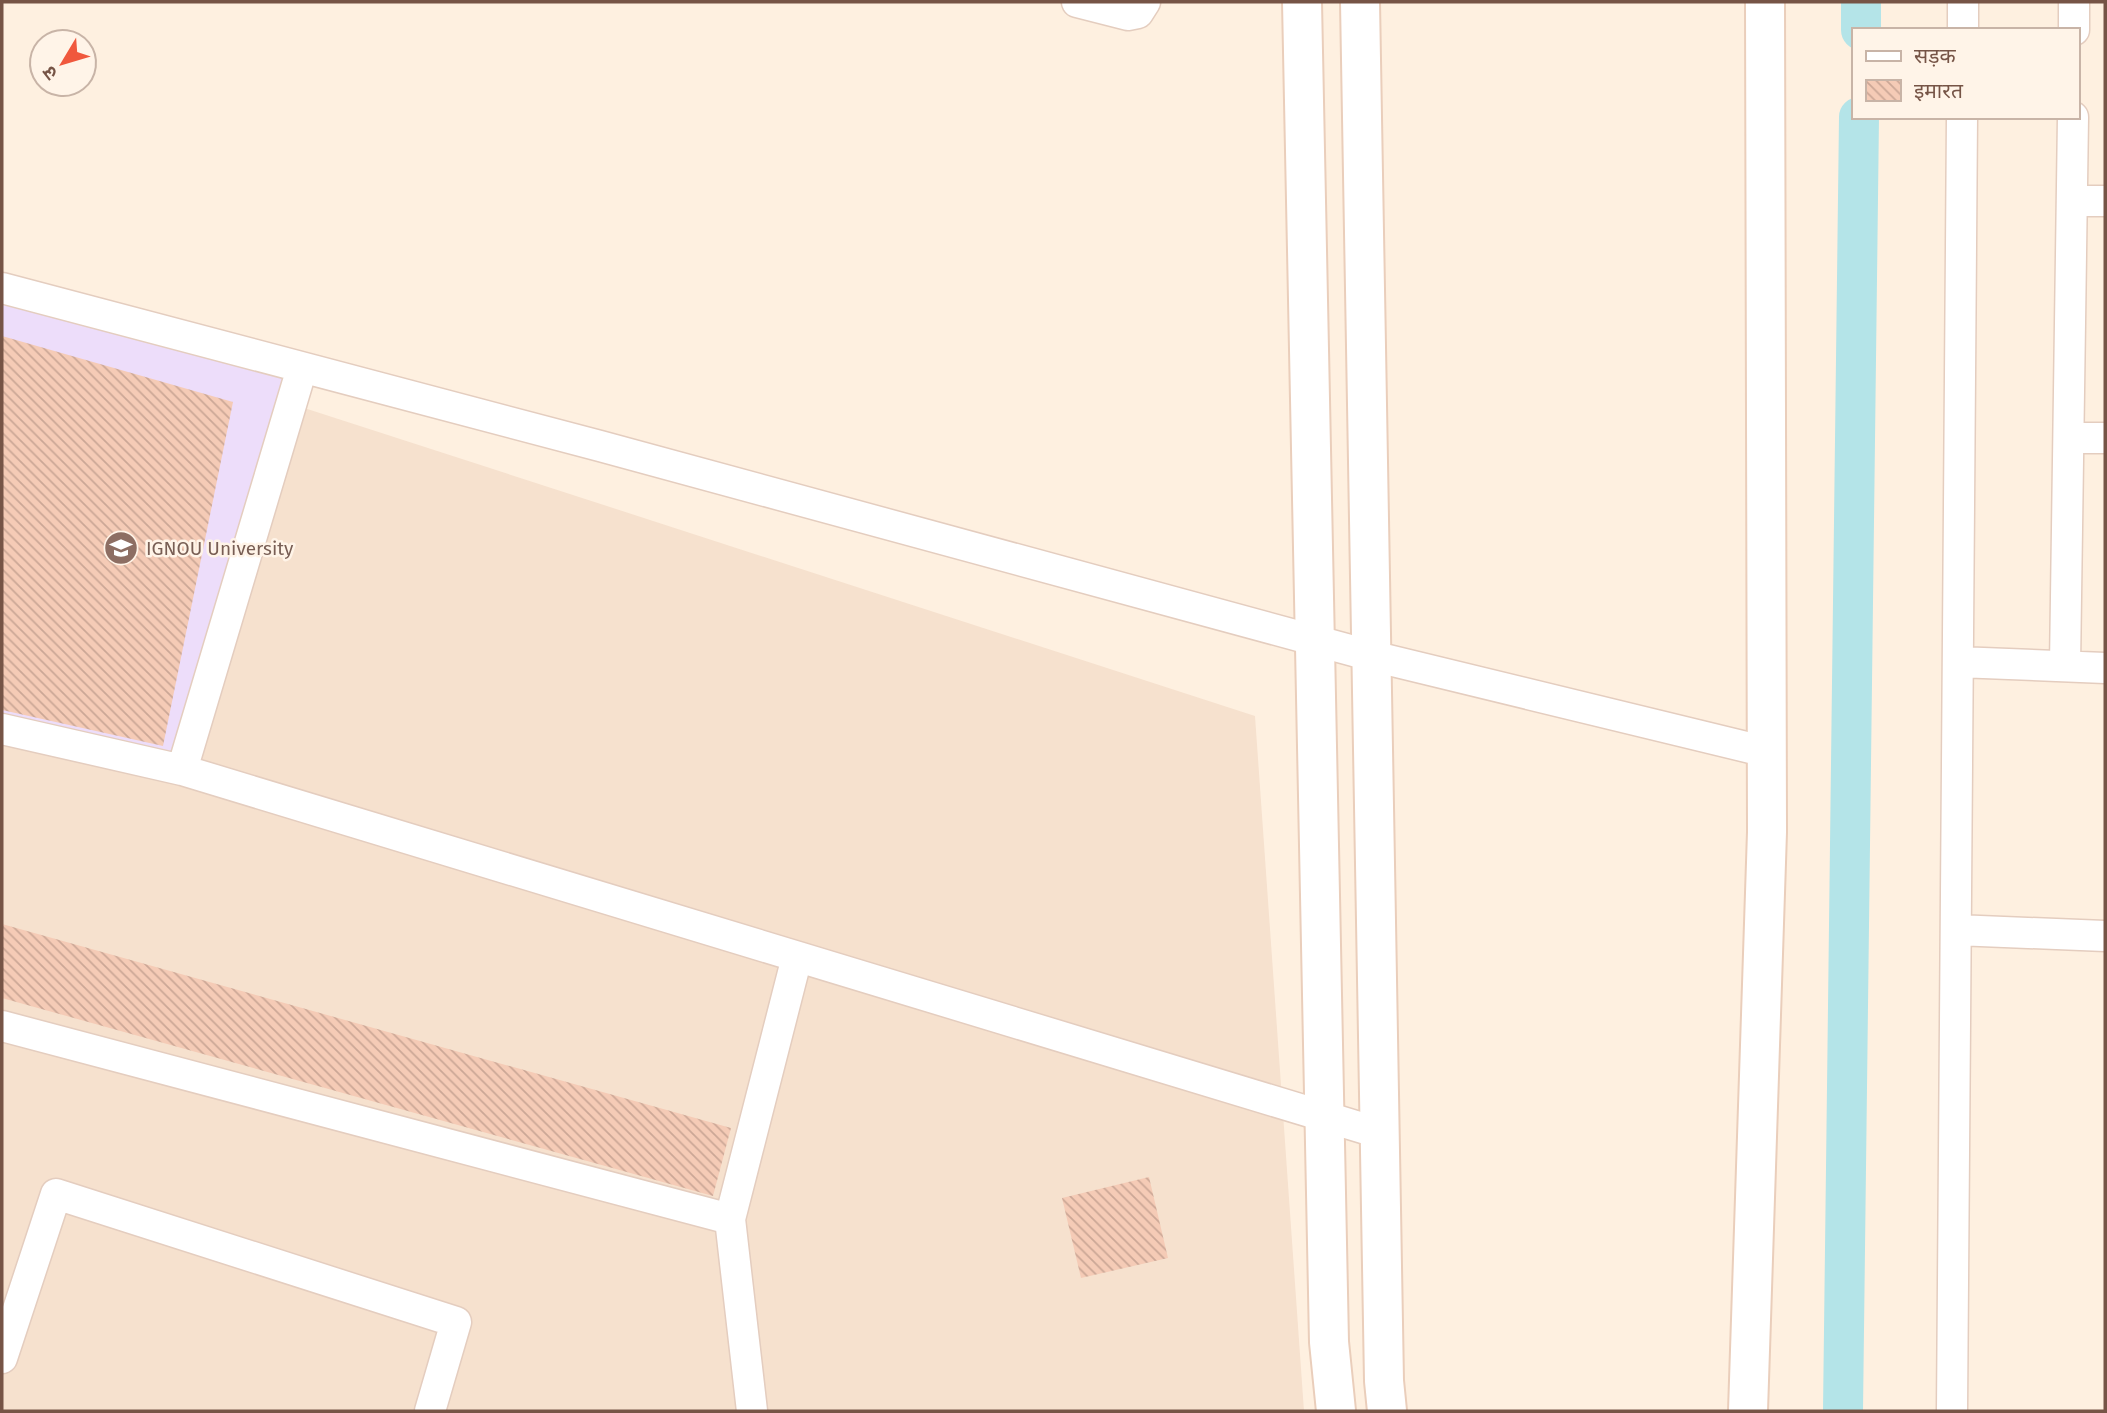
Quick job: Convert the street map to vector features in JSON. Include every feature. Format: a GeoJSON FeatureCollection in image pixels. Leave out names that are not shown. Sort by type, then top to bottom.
{"type":"FeatureCollection","features":[{"type":"Feature","properties":{"kind":"street"},"geometry":{"type":"LineString","coordinates":[[1077,2],[1128,15],[1138,13],[1145,2]]}},
{"type":"Feature","properties":{"kind":"street"},"geometry":{"type":"LineString","coordinates":[[1302,2],[1329,1342],[1336,1411]]}},
{"type":"Feature","properties":{"kind":"street"},"geometry":{"type":"LineString","coordinates":[[1360,2],[1379,1133],[1384,1381],[1387,1411]]}},
{"type":"Feature","properties":{"kind":"street"},"geometry":{"type":"LineString","coordinates":[[1748,1411],[1767,832],[1765,2]]}},
{"type":"Feature","properties":{"kind":"street"},"geometry":{"type":"LineString","coordinates":[[1963,2],[1963,28]]}},
{"type":"Feature","properties":{"kind":"street"},"geometry":{"type":"LineString","coordinates":[[2074,2],[2074,28]]}},
{"type":"Feature","properties":{"kind":"street"},"geometry":{"type":"LineString","coordinates":[[1952,1411],[1962,119]]}},
{"type":"Feature","properties":{"kind":"street"},"geometry":{"type":"LineString","coordinates":[[2065,666],[2073,119]]}},
{"type":"Feature","properties":{"kind":"street"},"geometry":{"type":"LineString","coordinates":[[2072,201],[2105,201]]}},
{"type":"Feature","properties":{"kind":"street"},"geometry":{"type":"LineString","coordinates":[[2,288],[1372,656],[1767,752]]}},
{"type":"Feature","properties":{"kind":"street"},"geometry":{"type":"LineString","coordinates":[[181,770],[302,368]]}},
{"type":"Feature","properties":{"kind":"street"},"geometry":{"type":"LineString","coordinates":[[2068,438],[2105,438]]}},
{"type":"Feature","properties":{"kind":"street"},"geometry":{"type":"LineString","coordinates":[[1958,662],[2105,668]]}},
{"type":"Feature","properties":{"kind":"street"},"geometry":{"type":"LineString","coordinates":[[2,729],[181,770],[1379,1133]]}},
{"type":"Feature","properties":{"kind":"street"},"geometry":{"type":"LineString","coordinates":[[1956,930],[2105,936]]}},
{"type":"Feature","properties":{"kind":"street"},"geometry":{"type":"LineString","coordinates":[[752,1411],[730,1219],[797,957]]}},
{"type":"Feature","properties":{"kind":"street"},"geometry":{"type":"LineString","coordinates":[[2,1026],[730,1219]]}},
{"type":"Feature","properties":{"kind":"street"},"geometry":{"type":"LineString","coordinates":[[2,1358],[56,1194],[456,1322],[430,1411]]}},
{"type":"Feature","properties":{"kind":"shaded area","name":"IGNOU University"},"geometry":{"type":"Polygon","coordinates":[[[2,297],[291,373],[179,764],[2,724],[2,297]]]}},
{"type":"Feature","properties":{"kind":"shaded area"},"geometry":{"type":"Polygon","coordinates":[[[2,310],[1255,716],[1304,1411],[2,1411],[2,310]]]}},
{"type":"Feature","properties":{"kind":"building","name":"IGNOU University"},"geometry":{"type":"Polygon","coordinates":[[[2,336],[233,402],[163,746],[2,710],[2,336]]]}},
{"type":"Feature","properties":{"kind":"building"},"geometry":{"type":"Polygon","coordinates":[[[2,924],[731,1128],[713,1196],[2,998],[2,924]]]}},
{"type":"Feature","properties":{"kind":"building"},"geometry":{"type":"Polygon","coordinates":[[[1149,1177],[1168,1258],[1081,1278],[1062,1198],[1149,1177]]]}},
{"type":"Feature","properties":{"kind":"waterway"},"geometry":{"type":"LineString","coordinates":[[1861,2],[1861,28]]}},
{"type":"Feature","properties":{"kind":"waterway"},"geometry":{"type":"LineString","coordinates":[[1843,1411],[1859,119]]}},
{"type":"Feature","properties":{"kind":"place","name":"IGNOU University"},"geometry":{"type":"Point","coordinates":[121,548]}}]}
